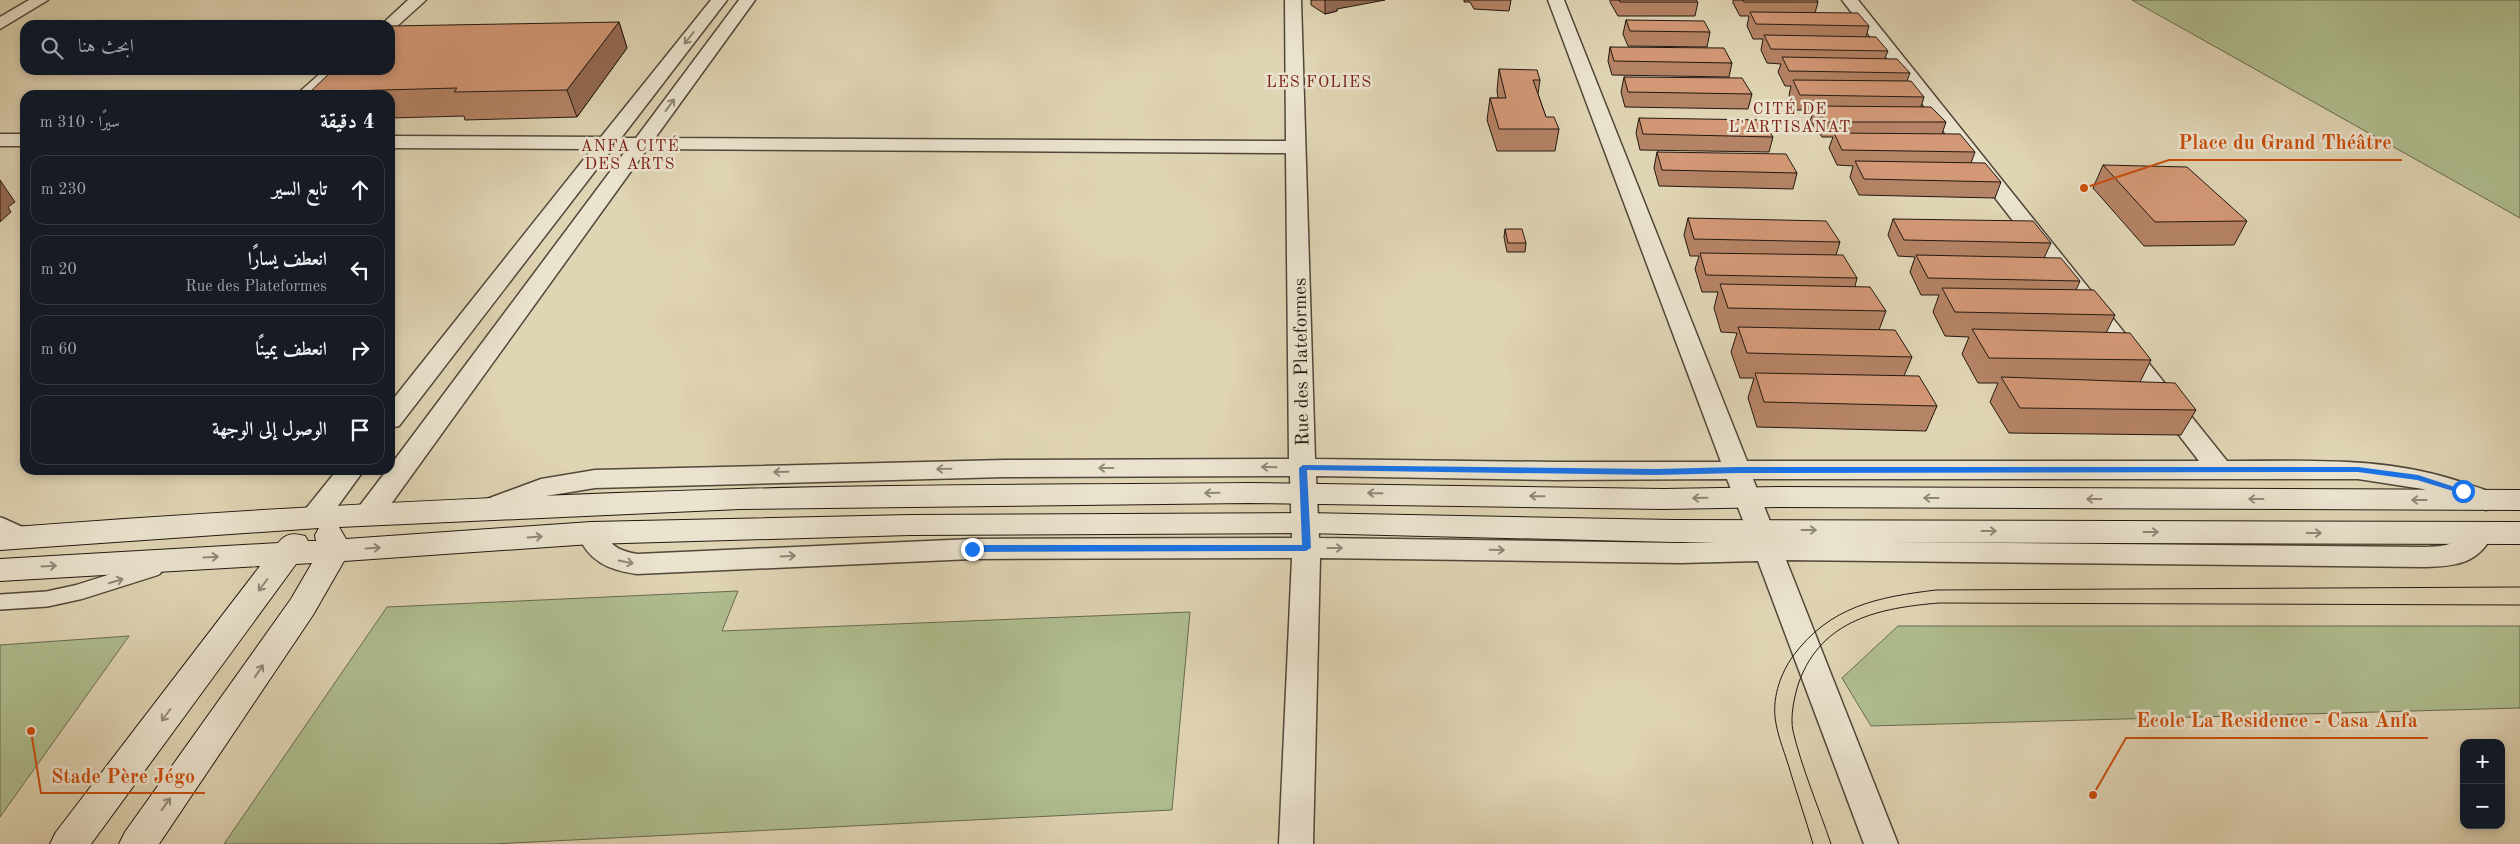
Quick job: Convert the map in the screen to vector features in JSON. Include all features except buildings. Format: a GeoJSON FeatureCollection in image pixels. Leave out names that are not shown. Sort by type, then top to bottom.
{"type":"FeatureCollection","features":[{"type":"Feature","properties":{"kind":"main road"},"geometry":{"type":"LineString","coordinates":[[13,538],[368,515],[750,499],[1303,480],[1664,499],[1748,497],[2520,500]]}},
{"type":"Feature","properties":{"kind":"main road"},"geometry":{"type":"LineString","coordinates":[[138,844],[302,607],[320,578],[332,551],[332,540],[327,530],[314,518]]}},
{"type":"Feature","properties":{"kind":"main road"},"geometry":{"type":"LineString","coordinates":[[69,844],[314,518]]}},
{"type":"Feature","properties":{"kind":"main road"},"geometry":{"type":"LineString","coordinates":[[0,570],[332,551],[591,533],[900,525],[1306,536],[1673,531],[1764,541],[2520,533]]}},
{"type":"Feature","properties":{"kind":"street"},"geometry":{"type":"LineString","coordinates":[[0,24],[40,0]]}},
{"type":"Feature","properties":{"kind":"street"},"geometry":{"type":"LineString","coordinates":[[394,20],[418,0]]}},
{"type":"Feature","properties":{"kind":"street"},"geometry":{"type":"LineString","coordinates":[[395,414],[719,0]]}},
{"type":"Feature","properties":{"kind":"street"},"geometry":{"type":"LineString","coordinates":[[368,515],[747,0]]}},
{"type":"Feature","properties":{"kind":"street","name":"Rue des Plateformes"},"geometry":{"type":"LineString","coordinates":[[1293,0],[1303,480],[1307,578],[1296,844]]}},
{"type":"Feature","properties":{"kind":"street"},"geometry":{"type":"LineString","coordinates":[[1556,0],[1881,844]]}},
{"type":"Feature","properties":{"kind":"street"},"geometry":{"type":"LineString","coordinates":[[1850,0],[2221,471]]}},
{"type":"Feature","properties":{"kind":"street"},"geometry":{"type":"LineString","coordinates":[[311,90],[329,75]]}},
{"type":"Feature","properties":{"kind":"street"},"geometry":{"type":"LineString","coordinates":[[0,140],[20,140]]}},
{"type":"Feature","properties":{"kind":"street"},"geometry":{"type":"LineString","coordinates":[[395,142],[1296,147]]}},
{"type":"Feature","properties":{"kind":"street"},"geometry":{"type":"LineString","coordinates":[[1303,480],[1738,470],[2358,470],[2396,473],[2440,483],[2486,501]]}},
{"type":"Feature","properties":{"kind":"street"},"geometry":{"type":"LineString","coordinates":[[314,518],[347,475]]}},
{"type":"Feature","properties":{"kind":"lane"},"geometry":{"type":"LineString","coordinates":[[0,525],[13,538]]}},
{"type":"Feature","properties":{"kind":"lane"},"geometry":{"type":"LineString","coordinates":[[0,602],[48,599],[79,592],[178,559]]}},
{"type":"Feature","properties":{"kind":"green space"},"geometry":{"type":"Polygon","coordinates":[[[2132,0],[2520,0],[2520,218],[2132,0]]]}},
{"type":"Feature","properties":{"kind":"green space"},"geometry":{"type":"Polygon","coordinates":[[[738,591],[722,631],[1190,612],[1172,810],[492,844],[224,844],[387,607],[738,591]]]}},
{"type":"Feature","properties":{"kind":"green space"},"geometry":{"type":"Polygon","coordinates":[[[1898,626],[2520,626],[2520,708],[1871,726],[1842,678],[1898,626]]]}},
{"type":"Feature","properties":{"kind":"green space"},"geometry":{"type":"Polygon","coordinates":[[[129,636],[0,817],[0,645],[129,636]]]}},
{"type":"Feature","properties":{"kind":"tram line"},"geometry":{"type":"LineString","coordinates":[[1813,844],[1780,741],[1775,717],[1775,701],[1782,677],[1789,663],[1807,639],[1839,615],[1857,607],[1894,596],[1936,590],[2520,587]]}},
{"type":"Feature","properties":{"kind":"tram line"},"geometry":{"type":"LineString","coordinates":[[1831,844],[1793,731],[1792,713],[1794,700],[1799,682],[1809,661],[1822,644],[1838,631],[1856,621],[1875,614],[1917,605],[1939,603],[2520,605]]}},
{"type":"Feature","properties":{"kind":"place","name":"Place du Grand Théâtre"},"geometry":{"type":"Point","coordinates":[2084,188]}},
{"type":"Feature","properties":{"kind":"place","name":"Stade Père Jégo"},"geometry":{"type":"Point","coordinates":[31,731]}},
{"type":"Feature","properties":{"kind":"place","name":"Ecole La Residence - Casa Anfa"},"geometry":{"type":"Point","coordinates":[2093,795]}},
{"type":"Feature","properties":{"kind":"district","name":"LES FOLIES"},"geometry":{"type":"Point","coordinates":[1319,81]}},
{"type":"Feature","properties":{"kind":"district","name":"CITÉ DE L'ARTISANAT"},"geometry":{"type":"Point","coordinates":[1790,117]}},
{"type":"Feature","properties":{"kind":"district","name":"ANFA CITÉ DES ARTS"},"geometry":{"type":"Point","coordinates":[630,154]}},
{"type":"Feature","properties":{"kind":"route"},"geometry":{"type":"LineString","coordinates":[[972,549],[1306,548],[1303,468],[1352,467],[1656,472],[1738,470],[2358,470],[2396,473],[2440,483],[2463,491]]}}]}
